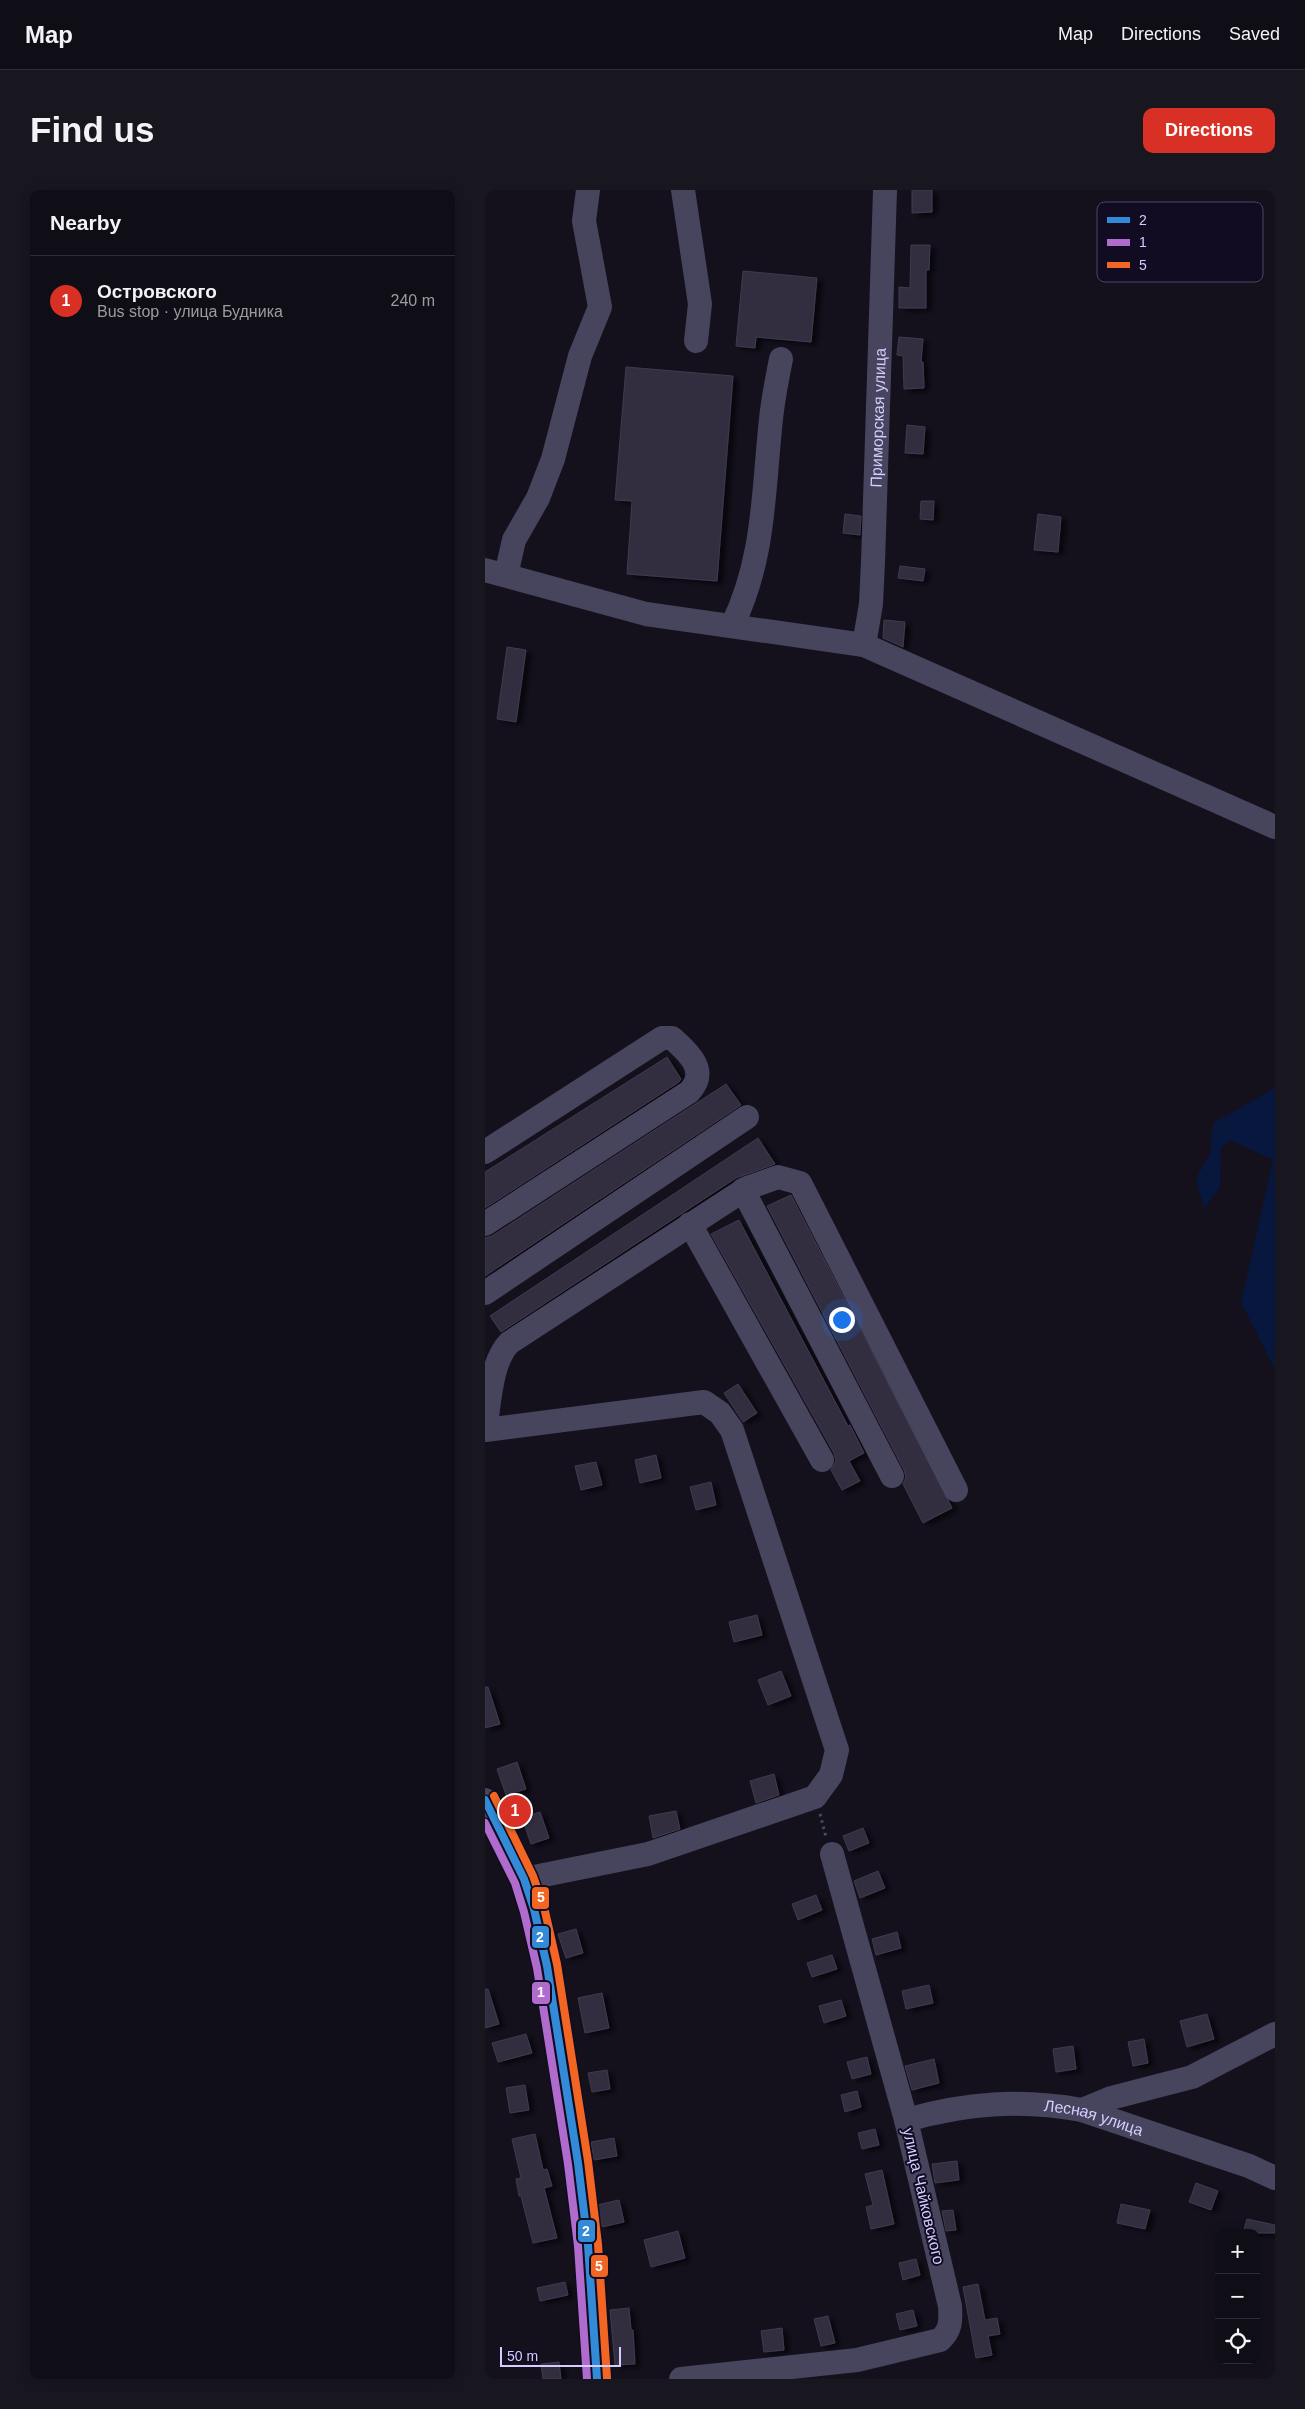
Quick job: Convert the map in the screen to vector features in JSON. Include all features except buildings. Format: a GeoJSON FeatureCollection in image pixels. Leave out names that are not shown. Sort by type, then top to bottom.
{"type":"FeatureCollection","features":[{"type":"Feature","properties":{"kind":"street"},"geometry":{"type":"LineString","coordinates":[[588,190],[584,221],[600,307],[580,356],[553,459],[538,498],[495,572],[645,614],[863,645],[1275,826]]}},
{"type":"Feature","properties":{"kind":"street"},"geometry":{"type":"LineString","coordinates":[[683,190],[700,304],[696,341]]}},
{"type":"Feature","properties":{"kind":"street","name":"Приморская улица"},"geometry":{"type":"LineString","coordinates":[[863,645],[871,604],[885,190]]}},
{"type":"Feature","properties":{"kind":"street"},"geometry":{"type":"LineString","coordinates":[[732,626],[745,600],[752,576],[763,510],[771,418],[781,359]]}},
{"type":"Feature","properties":{"kind":"street"},"geometry":{"type":"LineString","coordinates":[[485,1152],[662,1038],[672,1038],[682,1047],[698,1071],[698,1078],[689,1092],[485,1224]]}},
{"type":"Feature","properties":{"kind":"street"},"geometry":{"type":"LineString","coordinates":[[485,1293],[747,1117]]}},
{"type":"Feature","properties":{"kind":"street"},"geometry":{"type":"LineString","coordinates":[[523,1879],[648,1854],[815,1797],[831,1775],[837,1750],[727,1420],[713,1407],[704,1402],[485,1430],[497,1366],[501,1352],[509,1343],[743,1190],[778,1177],[799,1183],[956,1490]]}},
{"type":"Feature","properties":{"kind":"street"},"geometry":{"type":"LineString","coordinates":[[743,1190],[892,1476]]}},
{"type":"Feature","properties":{"kind":"street"},"geometry":{"type":"LineString","coordinates":[[691,1224],[822,1460]]}},
{"type":"Feature","properties":{"kind":"street"},"geometry":{"type":"LineString","coordinates":[[487,1817],[523,1879],[534,1909],[547,1966],[578,2164],[588,2245],[597,2379]]}},
{"type":"Feature","properties":{"kind":"street","name":"улица Чайковского"},"geometry":{"type":"LineString","coordinates":[[681,2379],[857,2360],[940,2340],[945,2336],[951,2322],[950,2306],[906,2120],[831,1854]]}},
{"type":"Feature","properties":{"kind":"street"},"geometry":{"type":"LineString","coordinates":[[1082,2110],[1111,2098],[1192,2077],[1275,2034]]}},
{"type":"Feature","properties":{"kind":"street","name":"Лесная улица"},"geometry":{"type":"LineString","coordinates":[[906,2120],[946,2109],[975,2105],[1045,2105],[1082,2110],[1249,2166],[1275,2178]]}},
{"type":"Feature","properties":{"kind":"path"},"geometry":{"type":"LineString","coordinates":[[815,1797],[831,1854]]}},
{"type":"Feature","properties":{"kind":"water"},"geometry":{"type":"Polygon","coordinates":[[[1275,1088],[1275,1369],[1241,1303],[1273,1160],[1230,1140],[1221,1147],[1220,1188],[1204,1208],[1196,1178],[1210,1154],[1213,1123],[1275,1088]]]}},
{"type":"Feature","properties":{"kind":"transit line","name":"5"},"geometry":{"type":"LineString","coordinates":[[494,1796],[533,1876],[544,1907],[557,1964],[588,2161],[598,2244],[607,2378]]}},
{"type":"Feature","properties":{"kind":"transit line","name":"2"},"geometry":{"type":"LineString","coordinates":[[485,1800],[524,1879],[534,1909],[547,1966],[578,2163],[588,2245],[597,2379]]}},
{"type":"Feature","properties":{"kind":"transit line","name":"1"},"geometry":{"type":"LineString","coordinates":[[485,1823],[515,1883],[537,1968],[568,2164],[578,2246],[587,2379]]}},
{"type":"Feature","properties":{"kind":"place","name":"Островского"},"geometry":{"type":"Point","coordinates":[515,1811]}}]}
